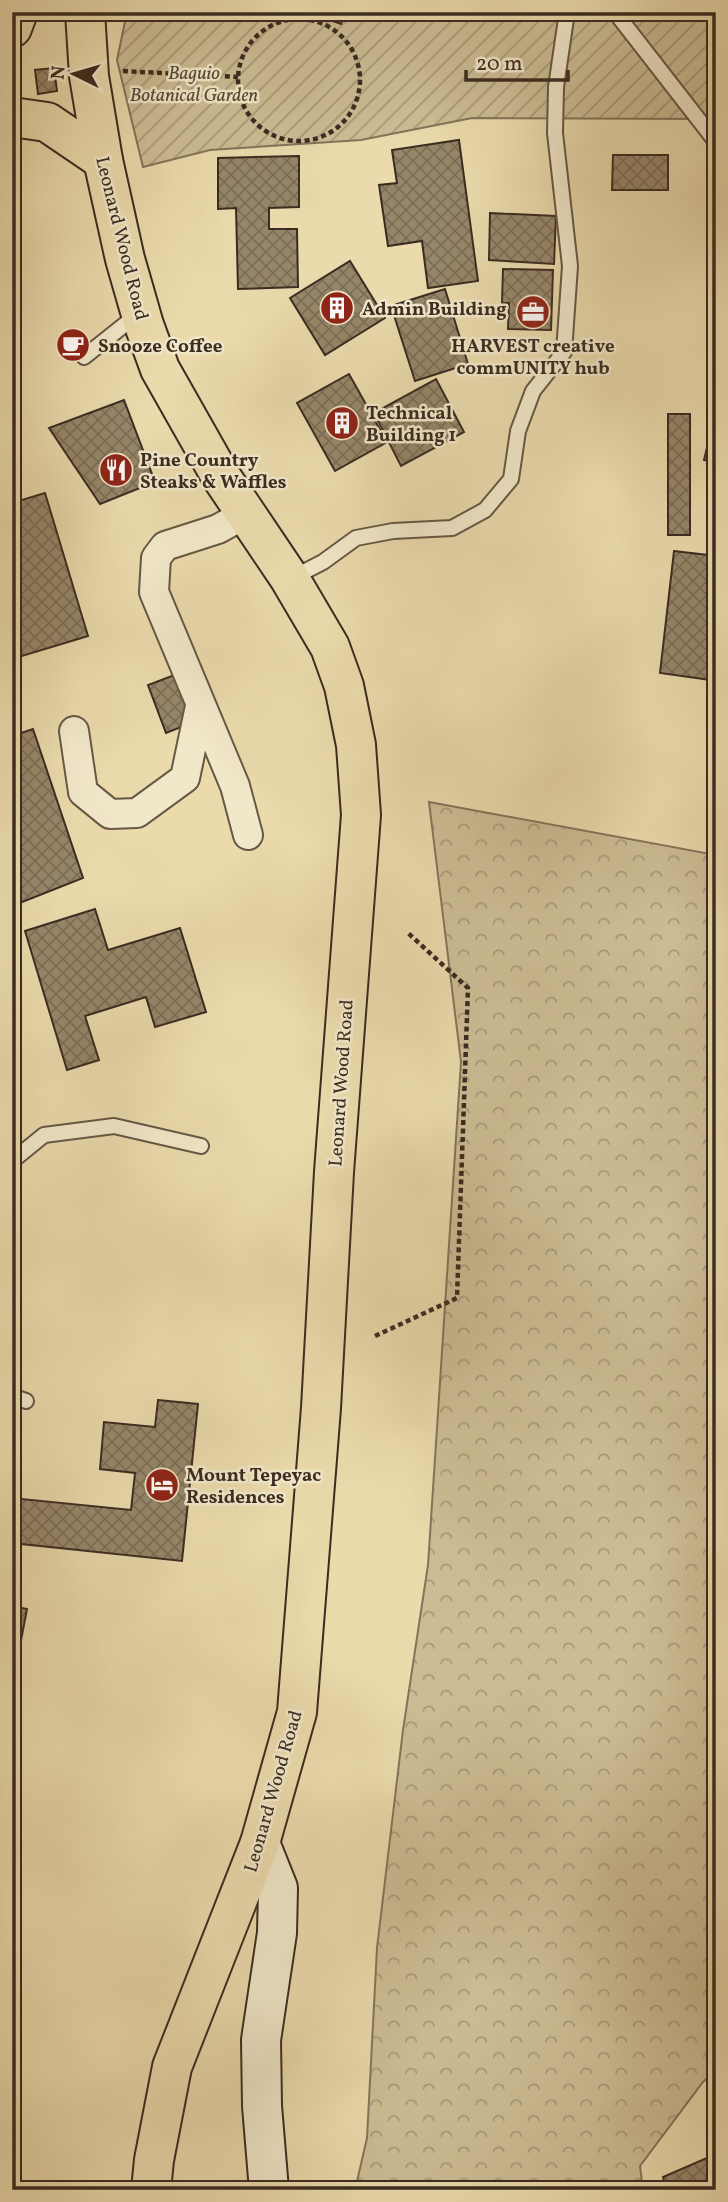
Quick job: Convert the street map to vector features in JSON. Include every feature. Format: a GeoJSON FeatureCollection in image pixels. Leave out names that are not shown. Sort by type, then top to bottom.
{"type":"FeatureCollection","features":[{"type":"Feature","properties":{"kind":"main road"},"geometry":{"type":"LineString","coordinates":[[12,28],[18,12]]}},
{"type":"Feature","properties":{"kind":"main road","name":"Leonard Wood Road"},"geometry":{"type":"LineString","coordinates":[[85,12],[89,76],[103,160],[140,313],[160,369],[220,475],[290,579],[331,647],[344,686],[356,745],[361,815],[298,1712],[260,1843],[172,2067],[151,2190]]}},
{"type":"Feature","properties":{"kind":"main road"},"geometry":{"type":"LineString","coordinates":[[12,117],[47,122],[103,160]]}},
{"type":"Feature","properties":{"kind":"main road"},"geometry":{"type":"LineString","coordinates":[[260,1843],[278,1888],[277,1933],[261,2040],[262,2105],[269,2190]]}},
{"type":"Feature","properties":{"kind":"street"},"geometry":{"type":"LineString","coordinates":[[245,514],[218,529],[165,546],[156,558],[154,592],[235,786],[248,835]]}},
{"type":"Feature","properties":{"kind":"street"},"geometry":{"type":"LineString","coordinates":[[74,731],[83,792],[110,814],[136,813],[185,778],[200,706]]}},
{"type":"Feature","properties":{"kind":"lane"},"geometry":{"type":"LineString","coordinates":[[290,579],[323,562],[356,538],[393,531],[452,528],[485,510],[512,479],[519,432],[533,391],[564,352],[570,266],[555,133],[556,87],[567,12]]}},
{"type":"Feature","properties":{"kind":"lane"},"geometry":{"type":"LineString","coordinates":[[615,12],[716,142]]}},
{"type":"Feature","properties":{"kind":"lane"},"geometry":{"type":"LineString","coordinates":[[84,357],[140,313]]}},
{"type":"Feature","properties":{"kind":"lane"},"geometry":{"type":"LineString","coordinates":[[12,1161],[44,1135],[114,1126],[201,1146]]}},
{"type":"Feature","properties":{"kind":"path"},"geometry":{"type":"LineString","coordinates":[[281,21],[286,12]]}},
{"type":"Feature","properties":{"kind":"path"},"geometry":{"type":"LineString","coordinates":[[306,18],[338,32],[358,61],[359,97],[340,127],[307,142],[272,136],[246,111],[238,77],[244,52],[259,33],[281,21],[306,18]]}},
{"type":"Feature","properties":{"kind":"path"},"geometry":{"type":"LineString","coordinates":[[114,71],[238,77]]}},
{"type":"Feature","properties":{"kind":"path"},"geometry":{"type":"LineString","coordinates":[[375,1336],[457,1298],[468,988],[407,932]]}},
{"type":"Feature","properties":{"kind":"green space","name":"Baguio Botanical Garden"},"geometry":{"type":"Polygon","coordinates":[[[127,12],[716,12],[716,119],[472,118],[361,140],[210,150],[143,167],[117,60],[127,12]]]}},
{"type":"Feature","properties":{"kind":"green space"},"geometry":{"type":"Polygon","coordinates":[[[429,802],[716,855],[716,2070],[703,2082],[640,2166],[643,2190],[355,2190],[367,2138],[377,1948],[403,1730],[428,1565],[461,1062],[429,802]]]}},
{"type":"Feature","properties":{"kind":"building"},"geometry":{"type":"Polygon","coordinates":[[[313,12],[345,12],[341,24],[313,12]]]}},
{"type":"Feature","properties":{"kind":"building"},"geometry":{"type":"Polygon","coordinates":[[[54,68],[57,91],[38,94],[35,70],[54,68]]]}},
{"type":"Feature","properties":{"kind":"building"},"geometry":{"type":"Polygon","coordinates":[[[459,140],[478,281],[428,288],[422,241],[388,246],[379,185],[397,183],[392,150],[459,140]]]}},
{"type":"Feature","properties":{"kind":"building"},"geometry":{"type":"Polygon","coordinates":[[[613,155],[668,155],[668,190],[612,190],[613,155]]]}},
{"type":"Feature","properties":{"kind":"building"},"geometry":{"type":"Polygon","coordinates":[[[299,156],[299,207],[269,208],[269,229],[297,229],[298,287],[238,289],[236,208],[218,209],[218,158],[299,156]]]}},
{"type":"Feature","properties":{"kind":"building"},"geometry":{"type":"Polygon","coordinates":[[[490,213],[556,216],[554,264],[489,260],[490,213]]]}},
{"type":"Feature","properties":{"kind":"building","name":"Admin Building"},"geometry":{"type":"Polygon","coordinates":[[[350,261],[385,318],[325,355],[290,298],[350,261]]]}},
{"type":"Feature","properties":{"kind":"building"},"geometry":{"type":"Polygon","coordinates":[[[503,269],[553,270],[551,330],[508,329],[509,303],[502,303],[503,269]]]}},
{"type":"Feature","properties":{"kind":"building"},"geometry":{"type":"Polygon","coordinates":[[[445,289],[468,364],[415,381],[391,306],[445,289]]]}},
{"type":"Feature","properties":{"kind":"building","name":"Technical Building 1"},"geometry":{"type":"Polygon","coordinates":[[[349,374],[387,442],[335,471],[297,403],[349,374]]]}},
{"type":"Feature","properties":{"kind":"building"},"geometry":{"type":"Polygon","coordinates":[[[436,379],[464,432],[401,466],[374,413],[436,379]]]}},
{"type":"Feature","properties":{"kind":"building"},"geometry":{"type":"Polygon","coordinates":[[[124,400],[155,482],[100,504],[49,428],[124,400]]]}},
{"type":"Feature","properties":{"kind":"building"},"geometry":{"type":"Polygon","coordinates":[[[716,410],[716,463],[704,460],[716,410]]]}},
{"type":"Feature","properties":{"kind":"building"},"geometry":{"type":"Polygon","coordinates":[[[668,414],[690,414],[690,535],[668,535],[668,414]]]}},
{"type":"Feature","properties":{"kind":"building"},"geometry":{"type":"Polygon","coordinates":[[[45,493],[88,636],[12,659],[12,503],[45,493]]]}},
{"type":"Feature","properties":{"kind":"building"},"geometry":{"type":"Polygon","coordinates":[[[674,551],[716,556],[716,642],[711,680],[660,673],[674,551]]]}},
{"type":"Feature","properties":{"kind":"building"},"geometry":{"type":"Polygon","coordinates":[[[177,674],[194,722],[166,733],[148,685],[177,674]]]}},
{"type":"Feature","properties":{"kind":"building"},"geometry":{"type":"Polygon","coordinates":[[[33,729],[83,878],[12,906],[12,736],[33,729]]]}},
{"type":"Feature","properties":{"kind":"building"},"geometry":{"type":"Polygon","coordinates":[[[95,909],[108,950],[180,928],[206,1012],[155,1027],[146,997],[85,1016],[99,1060],[67,1070],[25,931],[95,909]]]}},
{"type":"Feature","properties":{"kind":"building","name":"Mount Tepeyac Residences"},"geometry":{"type":"Polygon","coordinates":[[[158,1400],[198,1404],[182,1561],[12,1543],[12,1498],[131,1510],[135,1473],[100,1469],[104,1422],[155,1427],[158,1400]]]}},
{"type":"Feature","properties":{"kind":"building"},"geometry":{"type":"Polygon","coordinates":[[[12,1606],[27,1609],[14,1677],[12,1677],[12,1606]]]}},
{"type":"Feature","properties":{"kind":"building"},"geometry":{"type":"Polygon","coordinates":[[[716,2154],[716,2190],[667,2190],[663,2177],[716,2154]]]}},
{"type":"Feature","properties":{"kind":"place","name":"Admin Building"},"geometry":{"type":"Point","coordinates":[337,308]}},
{"type":"Feature","properties":{"kind":"place","name":"HARVEST creative commUNITY hub"},"geometry":{"type":"Point","coordinates":[533,312]}},
{"type":"Feature","properties":{"kind":"place","name":"Snooze Coffee"},"geometry":{"type":"Point","coordinates":[73,345]}},
{"type":"Feature","properties":{"kind":"place","name":"Technical Building 1"},"geometry":{"type":"Point","coordinates":[342,423]}},
{"type":"Feature","properties":{"kind":"place","name":"Pine Country Steaks & Waffles"},"geometry":{"type":"Point","coordinates":[116,470]}},
{"type":"Feature","properties":{"kind":"place","name":"Mount Tepeyac Residences"},"geometry":{"type":"Point","coordinates":[162,1485]}}]}
